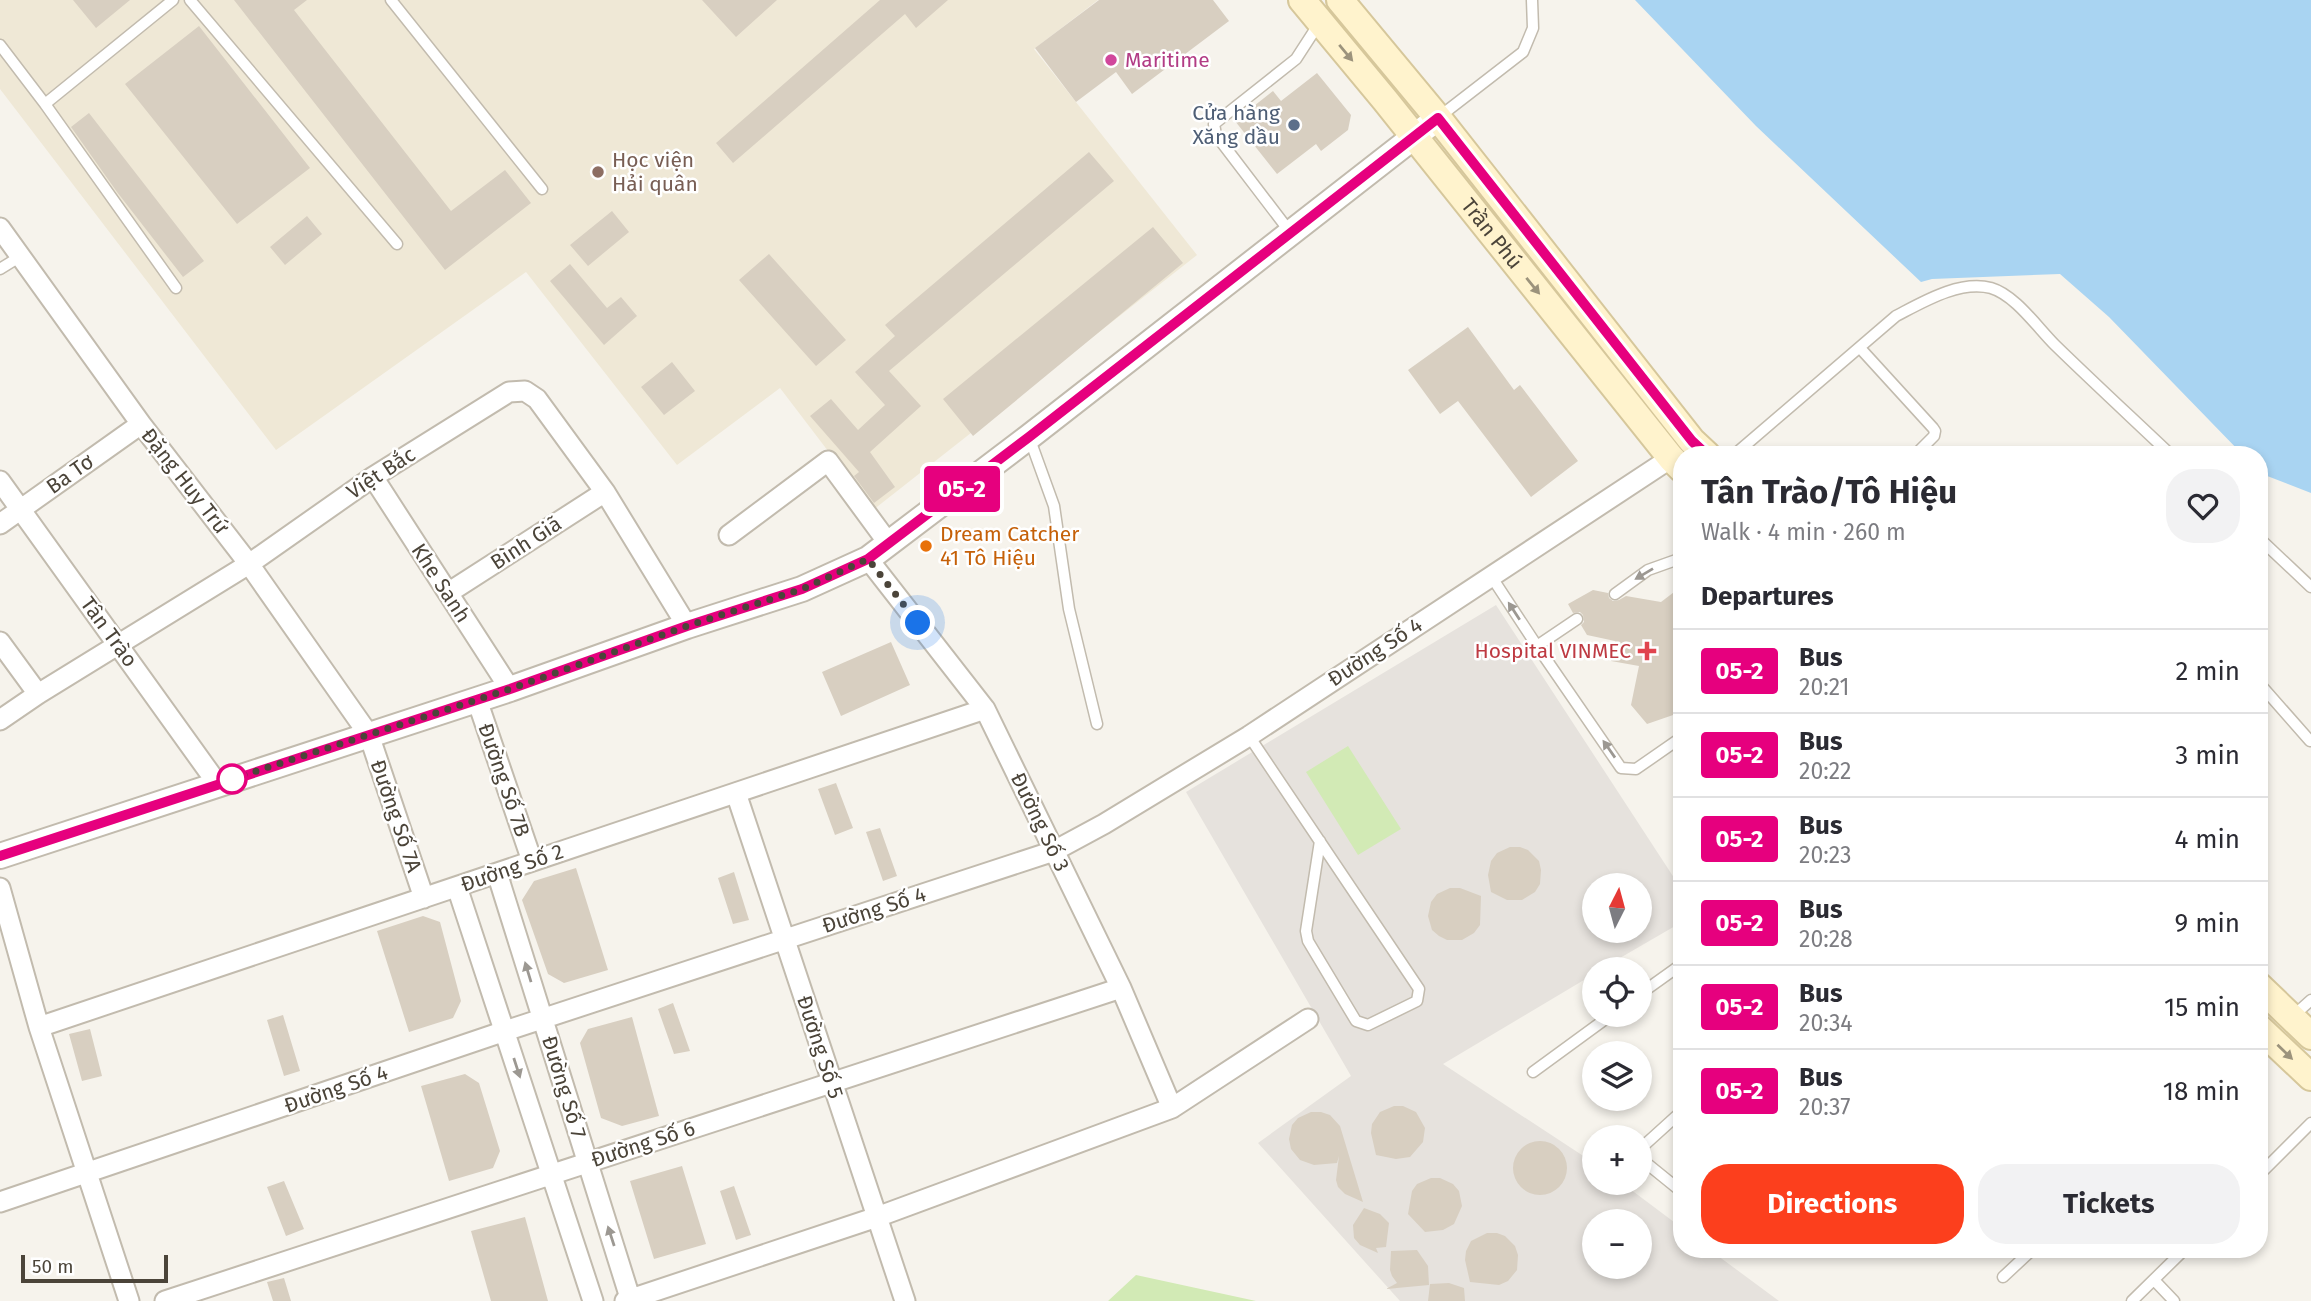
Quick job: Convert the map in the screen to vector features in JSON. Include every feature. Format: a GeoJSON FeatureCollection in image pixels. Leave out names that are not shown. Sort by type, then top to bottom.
{"type":"FeatureCollection","features":[{"type":"Feature","properties":{"kind":"main road","name":"Trần Phú"},"geometry":{"type":"LineString","coordinates":[[1302,0],[1673,459]]}},
{"type":"Feature","properties":{"kind":"main road","name":"Trần Phú"},"geometry":{"type":"LineString","coordinates":[[1340,0],[1438,118],[1698,446]]}},
{"type":"Feature","properties":{"kind":"main road"},"geometry":{"type":"LineString","coordinates":[[2268,991],[2301,1008],[2311,1036]]}},
{"type":"Feature","properties":{"kind":"main road"},"geometry":{"type":"LineString","coordinates":[[2268,1036],[2311,1077]]}},
{"type":"Feature","properties":{"kind":"street"},"geometry":{"type":"LineString","coordinates":[[0,856],[510,689],[687,626],[802,589],[868,559],[1438,118]]}},
{"type":"Feature","properties":{"kind":"street","name":"Đặng Huy Trứ"},"geometry":{"type":"LineString","coordinates":[[0,228],[141,424],[249,564],[369,735]]}},
{"type":"Feature","properties":{"kind":"street","name":"Việt Bắc"},"geometry":{"type":"LineString","coordinates":[[0,720],[249,564],[373,477],[509,393],[525,391],[537,399],[605,492],[687,626]]}},
{"type":"Feature","properties":{"kind":"street","name":"Ba Tơ"},"geometry":{"type":"LineString","coordinates":[[0,524],[141,424]]}},
{"type":"Feature","properties":{"kind":"street"},"geometry":{"type":"LineString","coordinates":[[729,535],[828,461],[889,544]]}},
{"type":"Feature","properties":{"kind":"street","name":"Đường Số 4"},"geometry":{"type":"LineString","coordinates":[[0,1202],[505,1031],[1054,851],[1104,824],[1249,736],[1491,576],[1673,465]]}},
{"type":"Feature","properties":{"kind":"street","name":"Khe Sanh"},"geometry":{"type":"LineString","coordinates":[[373,477],[510,689]]}},
{"type":"Feature","properties":{"kind":"street","name":"Tân Trào"},"geometry":{"type":"LineString","coordinates":[[0,481],[217,783]]}},
{"type":"Feature","properties":{"kind":"street","name":"Bình Giã"},"geometry":{"type":"LineString","coordinates":[[448,593],[605,492]]}},
{"type":"Feature","properties":{"kind":"street","name":"Đường Số 3"},"geometry":{"type":"LineString","coordinates":[[868,559],[985,709],[1121,988],[1172,1108]]}},
{"type":"Feature","properties":{"kind":"street"},"geometry":{"type":"LineString","coordinates":[[0,642],[38,694]]}},
{"type":"Feature","properties":{"kind":"street","name":"Đường Số 7B"},"geometry":{"type":"LineString","coordinates":[[477,700],[532,861]]}},
{"type":"Feature","properties":{"kind":"street","name":"Đường Số 2"},"geometry":{"type":"LineString","coordinates":[[39,1027],[985,709]]}},
{"type":"Feature","properties":{"kind":"street","name":"Đường Số 7A"},"geometry":{"type":"LineString","coordinates":[[369,735],[424,898]]}},
{"type":"Feature","properties":{"kind":"street","name":"Đường Số 5"},"geometry":{"type":"LineString","coordinates":[[736,793],[905,1301]]}},
{"type":"Feature","properties":{"kind":"street","name":"Đường Số 7"},"geometry":{"type":"LineString","coordinates":[[497,873],[629,1300]]}},
{"type":"Feature","properties":{"kind":"street","name":"Đường Số 7"},"geometry":{"type":"LineString","coordinates":[[457,887],[593,1301]]}},
{"type":"Feature","properties":{"kind":"street"},"geometry":{"type":"LineString","coordinates":[[0,888],[39,1027],[129,1301]]}},
{"type":"Feature","properties":{"kind":"street","name":"Đường Số 6"},"geometry":{"type":"LineString","coordinates":[[165,1301],[1121,988]]}},
{"type":"Feature","properties":{"kind":"street"},"geometry":{"type":"LineString","coordinates":[[629,1300],[877,1217],[1172,1108],[1308,1019]]}},
{"type":"Feature","properties":{"kind":"lane"},"geometry":{"type":"LineString","coordinates":[[45,104],[173,0]]}},
{"type":"Feature","properties":{"kind":"lane"},"geometry":{"type":"LineString","coordinates":[[190,0],[397,244]]}},
{"type":"Feature","properties":{"kind":"lane"},"geometry":{"type":"LineString","coordinates":[[391,0],[542,189]]}},
{"type":"Feature","properties":{"kind":"lane"},"geometry":{"type":"LineString","coordinates":[[1438,118],[1523,52],[1533,28],[1532,0]]}},
{"type":"Feature","properties":{"kind":"lane"},"geometry":{"type":"LineString","coordinates":[[1290,232],[1216,135],[1214,124],[1296,59],[1320,21]]}},
{"type":"Feature","properties":{"kind":"lane"},"geometry":{"type":"LineString","coordinates":[[0,45],[176,288]]}},
{"type":"Feature","properties":{"kind":"lane"},"geometry":{"type":"LineString","coordinates":[[0,269],[21,256]]}},
{"type":"Feature","properties":{"kind":"lane"},"geometry":{"type":"LineString","coordinates":[[1745,446],[1896,316],[1919,304],[1971,286],[1992,288],[2010,298],[2053,343],[2162,446]]}},
{"type":"Feature","properties":{"kind":"lane"},"geometry":{"type":"LineString","coordinates":[[1860,348],[1935,431],[1934,436],[1924,446]]}},
{"type":"Feature","properties":{"kind":"lane"},"geometry":{"type":"LineString","coordinates":[[1029,437],[1054,506],[1069,609],[1097,724]]}},
{"type":"Feature","properties":{"kind":"lane"},"geometry":{"type":"LineString","coordinates":[[2268,546],[2311,587]]}},
{"type":"Feature","properties":{"kind":"lane"},"geometry":{"type":"LineString","coordinates":[[1615,594],[1648,570],[1673,562]]}},
{"type":"Feature","properties":{"kind":"lane"},"geometry":{"type":"LineString","coordinates":[[1491,576],[1621,768],[1636,769],[1673,743]]}},
{"type":"Feature","properties":{"kind":"lane"},"geometry":{"type":"LineString","coordinates":[[1537,646],[1577,619]]}},
{"type":"Feature","properties":{"kind":"lane"},"geometry":{"type":"LineString","coordinates":[[2268,693],[2309,741]]}},
{"type":"Feature","properties":{"kind":"lane"},"geometry":{"type":"LineString","coordinates":[[1249,736],[1320,841],[1419,989],[1417,1001],[1368,1025],[1356,1021],[1308,941],[1306,922],[1320,841]]}},
{"type":"Feature","properties":{"kind":"lane"},"geometry":{"type":"LineString","coordinates":[[1652,985],[1673,970]]}},
{"type":"Feature","properties":{"kind":"lane"},"geometry":{"type":"LineString","coordinates":[[1533,1072],[1595,1027]]}},
{"type":"Feature","properties":{"kind":"lane"},"geometry":{"type":"LineString","coordinates":[[1652,1138],[1673,1119]]}},
{"type":"Feature","properties":{"kind":"lane"},"geometry":{"type":"LineString","coordinates":[[2268,1166],[2311,1123]]}},
{"type":"Feature","properties":{"kind":"lane"},"geometry":{"type":"LineString","coordinates":[[1652,1168],[1673,1185]]}},
{"type":"Feature","properties":{"kind":"lane"},"geometry":{"type":"LineString","coordinates":[[2003,1277],[2023,1258]]}},
{"type":"Feature","properties":{"kind":"lane"},"geometry":{"type":"LineString","coordinates":[[2132,1301],[2174,1258]]}},
{"type":"Feature","properties":{"kind":"lane"},"geometry":{"type":"LineString","coordinates":[[2154,1280],[2174,1301]]}},
{"type":"Feature","properties":{"kind":"shaded area","name":"Học viện Hải quân"},"geometry":{"type":"Polygon","coordinates":[[[0,0],[1098,0],[1034,49],[1197,255],[873,510],[780,388],[677,465],[526,272],[276,450],[0,89],[0,0]]]}},
{"type":"Feature","properties":{"kind":"shaded area"},"geometry":{"type":"Polygon","coordinates":[[[1496,605],[1673,876],[1673,927],[1652,939],[1652,873],[1582,873],[1582,943],[1646,943],[1622,957],[1582,957],[1582,981],[1443,1064],[1582,1155],[1582,1195],[1638,1195],[1673,1221],[1673,1258],[1721,1258],[1779,1301],[1400,1301],[1258,1143],[1351,1076],[1186,792],[1496,605]]]}},
{"type":"Feature","properties":{"kind":"green space"},"geometry":{"type":"Polygon","coordinates":[[[1348,746],[1401,829],[1358,855],[1306,772],[1348,746]]]}},
{"type":"Feature","properties":{"kind":"green space"},"geometry":{"type":"Polygon","coordinates":[[[1136,1275],[1256,1301],[1108,1301],[1136,1275]]]}},
{"type":"Feature","properties":{"kind":"water"},"geometry":{"type":"Polygon","coordinates":[[[1635,0],[2311,0],[2311,493],[2268,476],[2268,446],[2234,446],[2109,317],[2060,274],[1932,279],[1921,282],[1756,126],[1635,0]]]}},
{"type":"Feature","properties":{"kind":"building"},"geometry":{"type":"Polygon","coordinates":[[[73,0],[130,0],[96,28],[73,0]]]}},
{"type":"Feature","properties":{"kind":"building"},"geometry":{"type":"Polygon","coordinates":[[[234,0],[307,0],[294,10],[451,211],[505,170],[531,203],[445,270],[234,0]]]}},
{"type":"Feature","properties":{"kind":"building"},"geometry":{"type":"Polygon","coordinates":[[[702,0],[777,0],[736,37],[702,0]]]}},
{"type":"Feature","properties":{"kind":"building"},"geometry":{"type":"Polygon","coordinates":[[[880,0],[948,0],[916,28],[905,14],[733,163],[716,143],[880,0]]]}},
{"type":"Feature","properties":{"kind":"building","name":"Maritime"},"geometry":{"type":"Polygon","coordinates":[[[1099,0],[1213,0],[1229,21],[1132,94],[1116,72],[1076,102],[1035,48],[1099,0]]]}},
{"type":"Feature","properties":{"kind":"building"},"geometry":{"type":"Polygon","coordinates":[[[199,26],[310,168],[237,224],[125,84],[199,26]]]}},
{"type":"Feature","properties":{"kind":"building","name":"Cửa hàng Xăng dầu"},"geometry":{"type":"Polygon","coordinates":[[[1317,73],[1351,115],[1348,130],[1321,151],[1316,144],[1277,174],[1235,121],[1273,91],[1281,101],[1317,73]]]}},
{"type":"Feature","properties":{"kind":"building"},"geometry":{"type":"Polygon","coordinates":[[[89,113],[204,261],[183,277],[71,127],[89,113]]]}},
{"type":"Feature","properties":{"kind":"building"},"geometry":{"type":"Polygon","coordinates":[[[1089,152],[1114,181],[889,371],[921,406],[870,452],[895,487],[874,503],[854,476],[859,472],[810,416],[831,399],[858,430],[885,405],[855,372],[895,336],[885,325],[1089,152]]]}},
{"type":"Feature","properties":{"kind":"building"},"geometry":{"type":"Polygon","coordinates":[[[612,211],[629,232],[588,266],[570,245],[612,211]]]}},
{"type":"Feature","properties":{"kind":"building"},"geometry":{"type":"Polygon","coordinates":[[[307,216],[322,234],[285,265],[270,247],[307,216]]]}},
{"type":"Feature","properties":{"kind":"building"},"geometry":{"type":"Polygon","coordinates":[[[1153,227],[1183,263],[973,436],[943,399],[1153,227]]]}},
{"type":"Feature","properties":{"kind":"building"},"geometry":{"type":"Polygon","coordinates":[[[769,254],[846,340],[816,366],[739,280],[769,254]]]}},
{"type":"Feature","properties":{"kind":"building"},"geometry":{"type":"Polygon","coordinates":[[[570,264],[607,308],[621,297],[637,316],[604,345],[550,281],[570,264]]]}},
{"type":"Feature","properties":{"kind":"building"},"geometry":{"type":"Polygon","coordinates":[[[1468,327],[1514,390],[1520,385],[1578,461],[1531,497],[1458,401],[1440,414],[1408,370],[1468,327]]]}},
{"type":"Feature","properties":{"kind":"building"},"geometry":{"type":"Polygon","coordinates":[[[672,362],[695,391],[664,415],[641,387],[672,362]]]}},
{"type":"Feature","properties":{"kind":"building","name":"Hospital VINMEC"},"geometry":{"type":"Polygon","coordinates":[[[1593,590],[1608,593],[1613,601],[1626,596],[1661,602],[1673,593],[1673,715],[1647,724],[1631,705],[1639,666],[1611,661],[1615,641],[1587,635],[1581,625],[1584,622],[1583,615],[1580,612],[1573,613],[1568,604],[1593,590]]]}},
{"type":"Feature","properties":{"kind":"building"},"geometry":{"type":"Polygon","coordinates":[[[891,642],[910,685],[841,716],[822,672],[891,642]]]}},
{"type":"Feature","properties":{"kind":"building"},"geometry":{"type":"Polygon","coordinates":[[[836,783],[853,828],[835,835],[818,789],[836,783]]]}},
{"type":"Feature","properties":{"kind":"building"},"geometry":{"type":"Polygon","coordinates":[[[880,828],[897,876],[883,881],[866,832],[880,828]]]}},
{"type":"Feature","properties":{"kind":"building"},"geometry":{"type":"Polygon","coordinates":[[[1510,847],[1528,850],[1539,861],[1540,884],[1535,892],[1522,900],[1507,900],[1491,892],[1488,875],[1491,861],[1497,853],[1510,847]]]}},
{"type":"Feature","properties":{"kind":"building"},"geometry":{"type":"Polygon","coordinates":[[[576,868],[608,970],[564,983],[548,974],[522,900],[534,881],[576,868]]]}},
{"type":"Feature","properties":{"kind":"building"},"geometry":{"type":"Polygon","coordinates":[[[734,872],[749,920],[733,924],[718,878],[734,872]]]}},
{"type":"Feature","properties":{"kind":"building"},"geometry":{"type":"Polygon","coordinates":[[[1450,888],[1460,888],[1481,896],[1480,925],[1474,933],[1462,940],[1447,940],[1439,936],[1432,930],[1428,916],[1431,902],[1437,894],[1450,888]]]}},
{"type":"Feature","properties":{"kind":"building"},"geometry":{"type":"Polygon","coordinates":[[[423,916],[440,922],[461,1001],[453,1018],[409,1032],[377,931],[423,916]]]}},
{"type":"Feature","properties":{"kind":"building"},"geometry":{"type":"Polygon","coordinates":[[[673,1003],[690,1051],[674,1054],[658,1009],[673,1003]]]}},
{"type":"Feature","properties":{"kind":"building"},"geometry":{"type":"Polygon","coordinates":[[[283,1015],[300,1071],[284,1076],[267,1020],[283,1015]]]}},
{"type":"Feature","properties":{"kind":"building"},"geometry":{"type":"Polygon","coordinates":[[[632,1017],[659,1116],[622,1126],[601,1118],[580,1043],[588,1029],[632,1017]]]}},
{"type":"Feature","properties":{"kind":"building"},"geometry":{"type":"Polygon","coordinates":[[[90,1029],[102,1076],[82,1081],[69,1034],[90,1029]]]}},
{"type":"Feature","properties":{"kind":"building"},"geometry":{"type":"Polygon","coordinates":[[[465,1074],[479,1083],[500,1151],[493,1168],[449,1181],[421,1086],[465,1074]]]}},
{"type":"Feature","properties":{"kind":"building"},"geometry":{"type":"Polygon","coordinates":[[[1394,1106],[1403,1106],[1416,1112],[1425,1128],[1423,1142],[1410,1157],[1396,1159],[1376,1155],[1371,1133],[1372,1124],[1380,1112],[1394,1106]]]}},
{"type":"Feature","properties":{"kind":"building"},"geometry":{"type":"Polygon","coordinates":[[[1311,1112],[1330,1115],[1340,1126],[1363,1202],[1345,1194],[1338,1187],[1336,1180],[1339,1156],[1337,1163],[1314,1165],[1300,1160],[1291,1149],[1289,1139],[1292,1125],[1298,1118],[1311,1112]]]}},
{"type":"Feature","properties":{"kind":"building"},"geometry":{"type":"Polygon","coordinates":[[[1540,1141],[1559,1149],[1567,1168],[1559,1187],[1540,1195],[1521,1187],[1513,1168],[1521,1149],[1540,1141]]]}},
{"type":"Feature","properties":{"kind":"building"},"geometry":{"type":"Polygon","coordinates":[[[682,1166],[706,1244],[654,1259],[630,1181],[682,1166]]]}},
{"type":"Feature","properties":{"kind":"building"},"geometry":{"type":"Polygon","coordinates":[[[1431,1178],[1440,1178],[1453,1184],[1459,1191],[1462,1206],[1454,1224],[1443,1230],[1425,1232],[1408,1214],[1412,1191],[1417,1184],[1431,1178]]]}},
{"type":"Feature","properties":{"kind":"building"},"geometry":{"type":"Polygon","coordinates":[[[284,1181],[304,1229],[286,1236],[267,1187],[284,1181]]]}},
{"type":"Feature","properties":{"kind":"building"},"geometry":{"type":"Polygon","coordinates":[[[734,1186],[751,1235],[736,1240],[720,1191],[734,1186]]]}},
{"type":"Feature","properties":{"kind":"building"},"geometry":{"type":"Polygon","coordinates":[[[1364,1208],[1380,1214],[1389,1223],[1386,1247],[1376,1248],[1378,1253],[1360,1245],[1354,1238],[1353,1225],[1364,1208]]]}},
{"type":"Feature","properties":{"kind":"building"},"geometry":{"type":"Polygon","coordinates":[[[525,1217],[548,1301],[491,1301],[471,1231],[525,1217]]]}},
{"type":"Feature","properties":{"kind":"building"},"geometry":{"type":"Polygon","coordinates":[[[1487,1233],[1505,1236],[1515,1246],[1518,1255],[1517,1270],[1508,1281],[1499,1285],[1470,1282],[1465,1260],[1466,1251],[1471,1241],[1487,1233]]]}},
{"type":"Feature","properties":{"kind":"building"},"geometry":{"type":"Polygon","coordinates":[[[1417,1250],[1428,1266],[1429,1285],[1386,1289],[1397,1283],[1390,1270],[1391,1251],[1417,1250]]]}},
{"type":"Feature","properties":{"kind":"building"},"geometry":{"type":"Polygon","coordinates":[[[284,1278],[291,1301],[273,1301],[267,1282],[284,1278]]]}},
{"type":"Feature","properties":{"kind":"building"},"geometry":{"type":"Polygon","coordinates":[[[1449,1283],[1464,1288],[1465,1301],[1428,1301],[1430,1284],[1449,1283]]]}},
{"type":"Feature","properties":{"kind":"bus line","name":"05-2"},"geometry":{"type":"LineString","coordinates":[[0,856],[510,689],[687,626],[802,589],[868,559],[1438,118],[1697,446]]}},
{"type":"Feature","properties":{"kind":"place","name":"Maritime"},"geometry":{"type":"Point","coordinates":[1111,60]}},
{"type":"Feature","properties":{"kind":"place","name":"Cửa hàng Xăng dầu"},"geometry":{"type":"Point","coordinates":[1294,125]}},
{"type":"Feature","properties":{"kind":"place","name":"Học viện Hải quân"},"geometry":{"type":"Point","coordinates":[598,172]}},
{"type":"Feature","properties":{"kind":"place","name":"Dream Catcher 41 Tô Hiệu"},"geometry":{"type":"Point","coordinates":[926,546]}},
{"type":"Feature","properties":{"kind":"place","name":"Hospital VINMEC"},"geometry":{"type":"Point","coordinates":[1647,651]}},
{"type":"Feature","properties":{"kind":"route"},"geometry":{"type":"LineString","coordinates":[[232,779],[510,689],[687,626],[802,589],[868,559],[918,623]]}}]}
